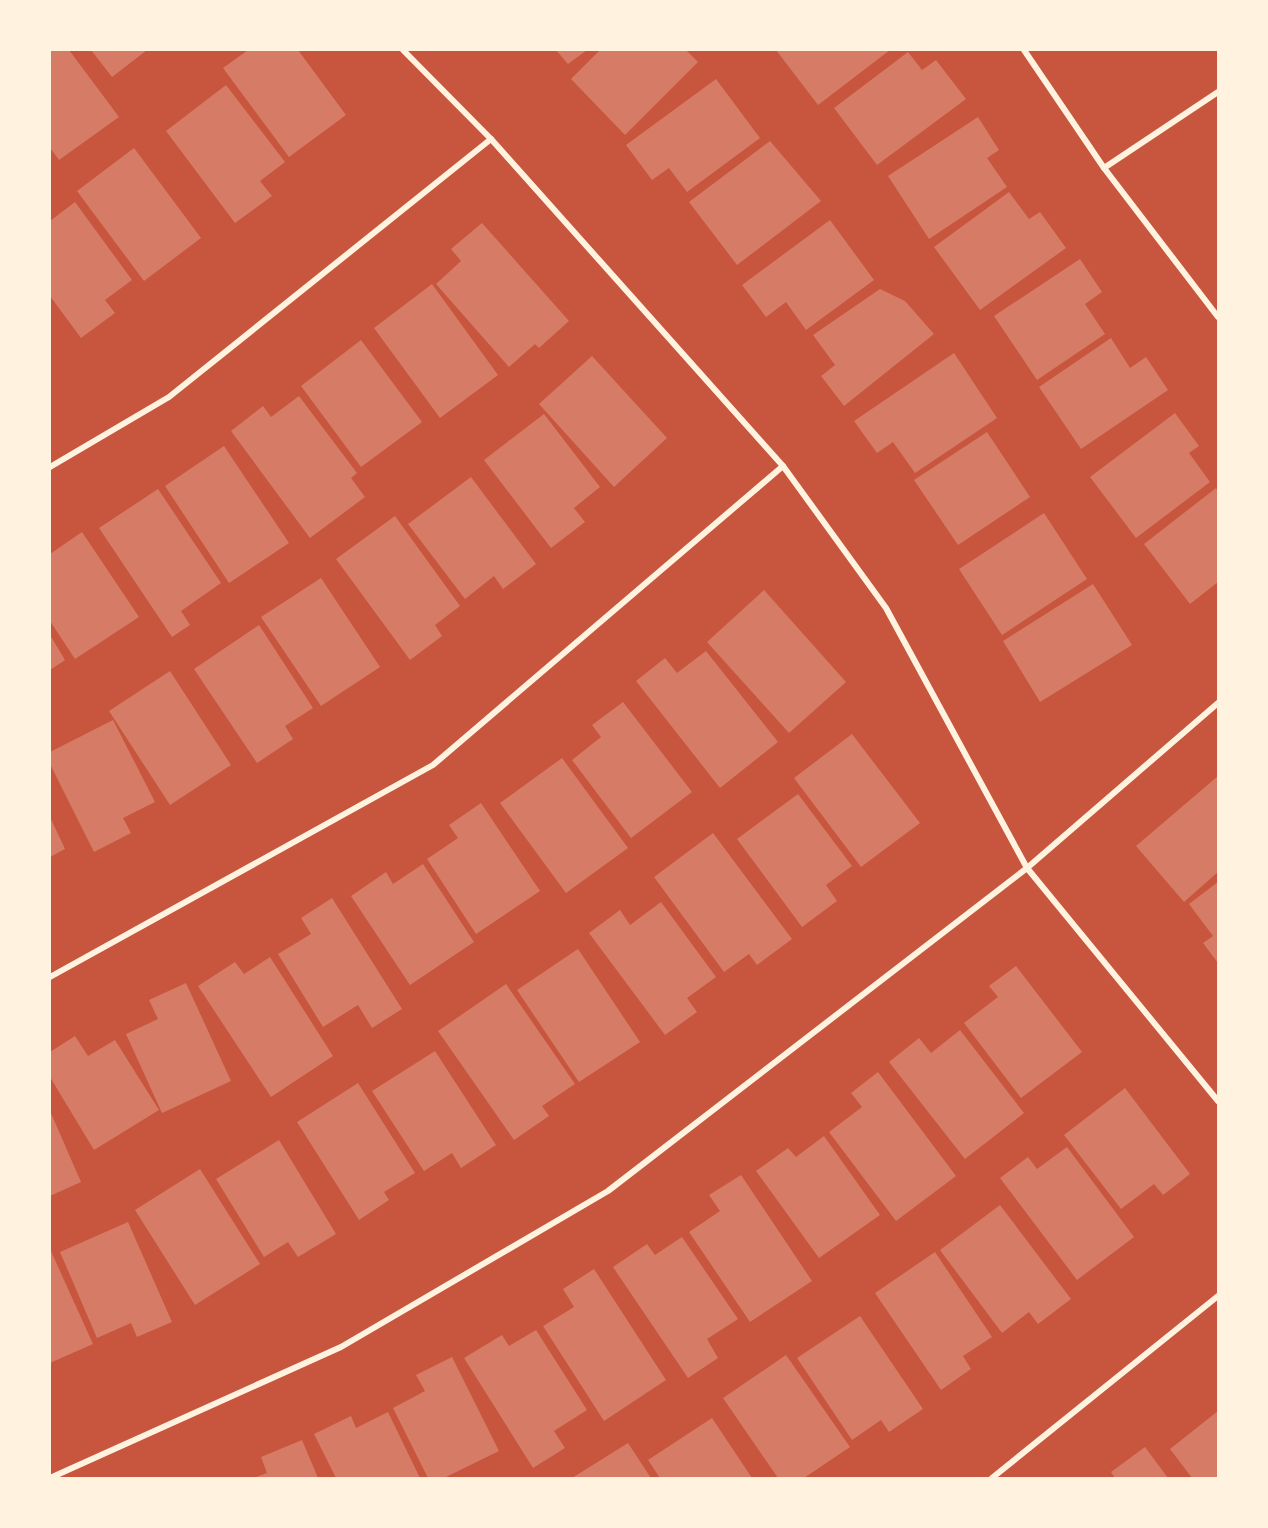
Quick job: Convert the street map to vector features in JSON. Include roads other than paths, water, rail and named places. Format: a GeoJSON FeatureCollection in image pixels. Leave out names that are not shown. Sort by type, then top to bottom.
{"type":"FeatureCollection","features":[{"type":"Feature","properties":{"kind":"street"},"geometry":{"type":"LineString","coordinates":[[403,50],[491,139],[783,466],[886,608],[1027,868],[1218,1101]]}},
{"type":"Feature","properties":{"kind":"street"},"geometry":{"type":"LineString","coordinates":[[1024,50],[1104,168],[1218,317]]}},
{"type":"Feature","properties":{"kind":"street"},"geometry":{"type":"LineString","coordinates":[[1104,168],[1218,92]]}},
{"type":"Feature","properties":{"kind":"street"},"geometry":{"type":"LineString","coordinates":[[50,467],[169,397],[491,139]]}},
{"type":"Feature","properties":{"kind":"street"},"geometry":{"type":"LineString","coordinates":[[50,977],[433,765],[783,466]]}},
{"type":"Feature","properties":{"kind":"street"},"geometry":{"type":"LineString","coordinates":[[50,1478],[341,1347],[608,1191],[1027,868],[1218,704]]}},
{"type":"Feature","properties":{"kind":"street"},"geometry":{"type":"LineString","coordinates":[[992,1479],[1218,1296]]}}]}
